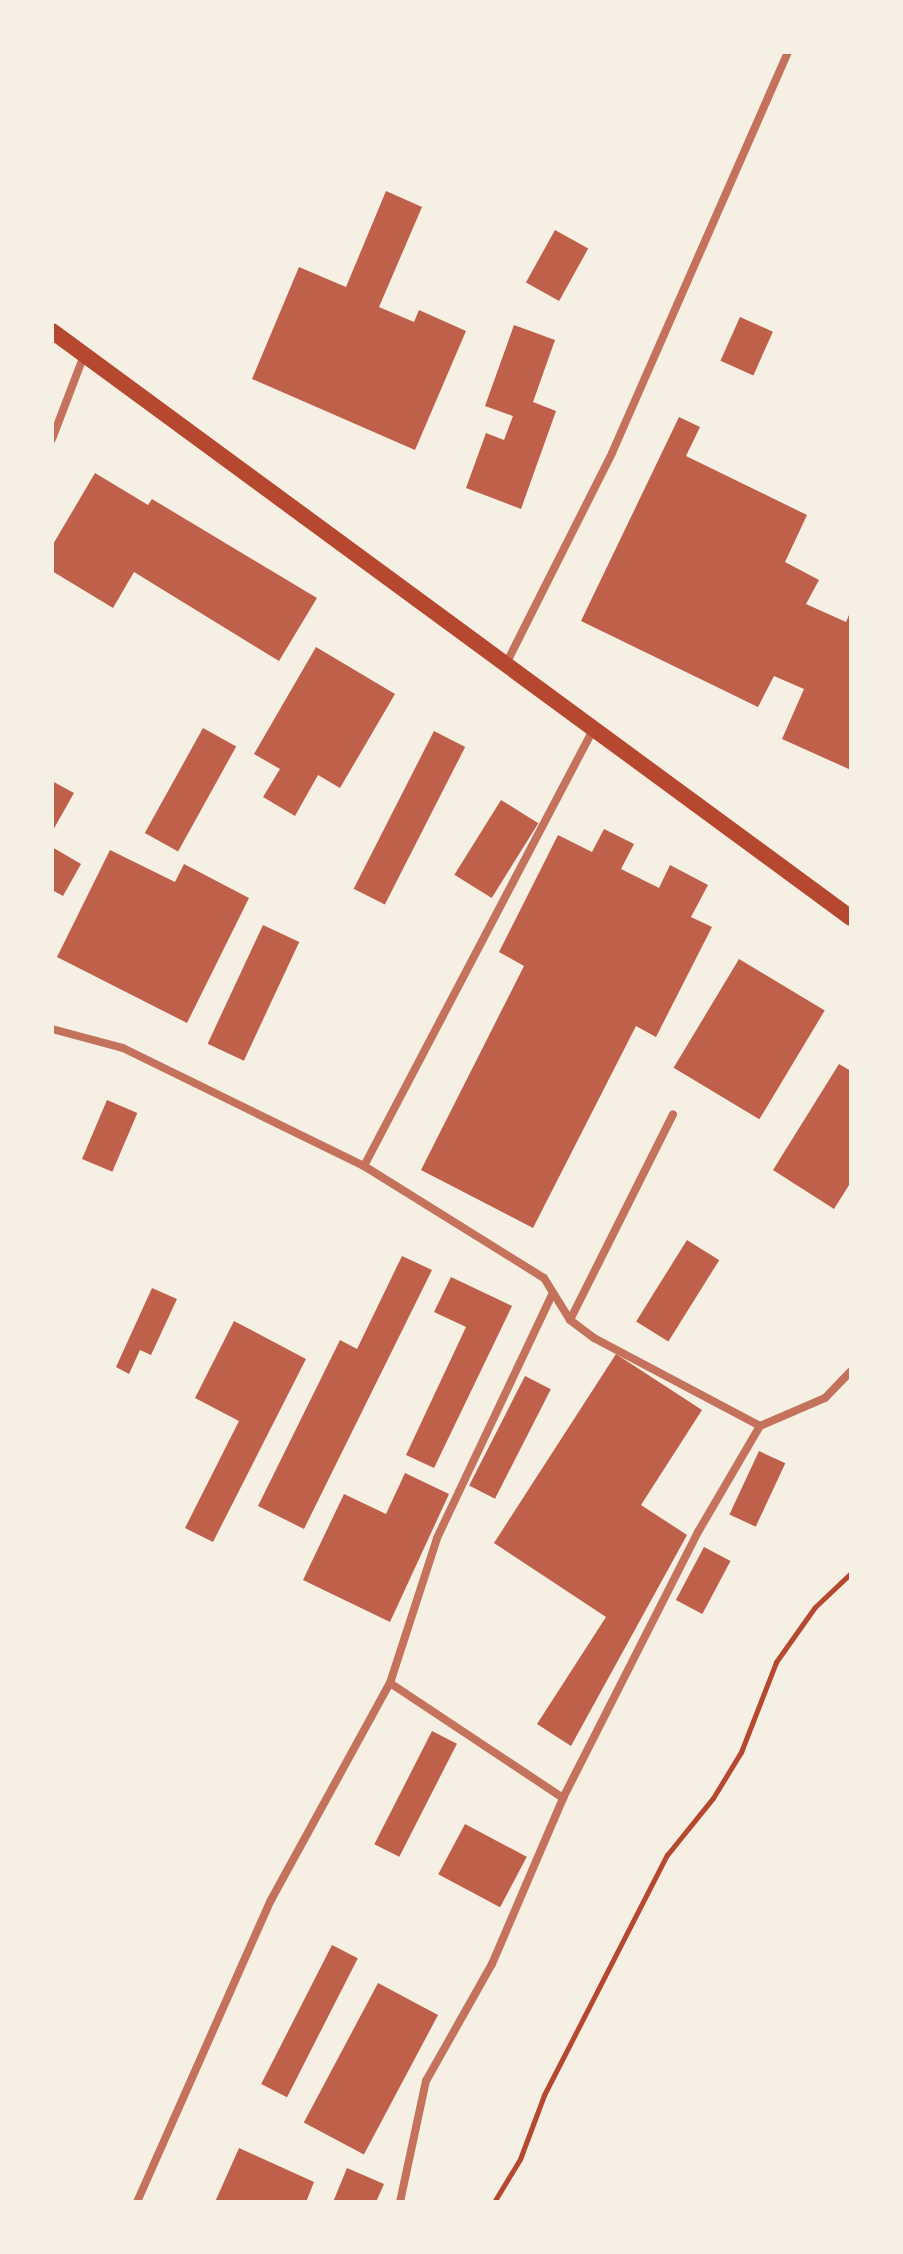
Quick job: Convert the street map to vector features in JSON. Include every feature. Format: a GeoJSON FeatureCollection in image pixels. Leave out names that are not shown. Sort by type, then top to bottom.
{"type":"FeatureCollection","features":[{"type":"Feature","properties":{"kind":"main road"},"geometry":{"type":"LineString","coordinates":[[52,331],[507,662],[851,918]]}},
{"type":"Feature","properties":{"kind":"street"},"geometry":{"type":"LineString","coordinates":[[507,662],[612,453],[788,52]]}},
{"type":"Feature","properties":{"kind":"street"},"geometry":{"type":"LineString","coordinates":[[52,439],[84,355]]}},
{"type":"Feature","properties":{"kind":"street"},"geometry":{"type":"LineString","coordinates":[[364,1166],[595,727]]}},
{"type":"Feature","properties":{"kind":"street"},"geometry":{"type":"LineString","coordinates":[[52,1029],[123,1048],[364,1166],[544,1278],[570,1320],[594,1338],[760,1426]]}},
{"type":"Feature","properties":{"kind":"street"},"geometry":{"type":"LineString","coordinates":[[570,1320],[673,1114]]}},
{"type":"Feature","properties":{"kind":"street"},"geometry":{"type":"LineString","coordinates":[[137,2202],[271,1900],[390,1683],[437,1538],[553,1293]]}},
{"type":"Feature","properties":{"kind":"street"},"geometry":{"type":"LineString","coordinates":[[400,2202],[426,2081],[492,1964],[563,1798],[698,1532],[760,1426],[825,1398],[851,1371]]}},
{"type":"Feature","properties":{"kind":"street"},"geometry":{"type":"LineString","coordinates":[[390,1683],[563,1798]]}},
{"type":"Feature","properties":{"kind":"path"},"geometry":{"type":"LineString","coordinates":[[494,2202],[520,2159],[544,2095],[667,1855],[713,1798],[741,1752],[776,1662],[815,1607],[851,1573]]}},
{"type":"Feature","properties":{"kind":"building"},"geometry":{"type":"Polygon","coordinates":[[[386,191],[422,207],[379,307],[414,322],[419,310],[466,331],[415,450],[252,379],[299,267],[346,287],[386,191]]]}},
{"type":"Feature","properties":{"kind":"building"},"geometry":{"type":"Polygon","coordinates":[[[555,230],[588,248],[559,301],[526,282],[555,230]]]}},
{"type":"Feature","properties":{"kind":"building"},"geometry":{"type":"Polygon","coordinates":[[[740,317],[773,332],[753,375],[720,361],[740,317]]]}},
{"type":"Feature","properties":{"kind":"building"},"geometry":{"type":"Polygon","coordinates":[[[514,325],[555,340],[533,402],[556,411],[521,509],[466,488],[486,433],[504,440],[513,416],[485,406],[514,325]]]}},
{"type":"Feature","properties":{"kind":"building"},"geometry":{"type":"Polygon","coordinates":[[[679,417],[700,427],[686,456],[807,515],[785,562],[819,580],[806,604],[846,622],[851,610],[851,770],[782,739],[804,689],[774,676],[758,707],[581,621],[679,417]]]}},
{"type":"Feature","properties":{"kind":"building"},"geometry":{"type":"Polygon","coordinates":[[[95,473],[148,505],[152,499],[317,598],[279,661],[134,572],[113,608],[52,571],[52,546],[95,473]]]}},
{"type":"Feature","properties":{"kind":"building"},"geometry":{"type":"Polygon","coordinates":[[[316,647],[395,694],[340,788],[318,775],[295,816],[263,797],[280,769],[254,754],[316,647]]]}},
{"type":"Feature","properties":{"kind":"building"},"geometry":{"type":"Polygon","coordinates":[[[203,728],[236,746],[178,851],[145,833],[203,728]]]}},
{"type":"Feature","properties":{"kind":"building"},"geometry":{"type":"Polygon","coordinates":[[[434,731],[465,747],[385,905],[354,889],[434,731]]]}},
{"type":"Feature","properties":{"kind":"building"},"geometry":{"type":"Polygon","coordinates":[[[52,781],[74,793],[52,832],[52,781]]]}},
{"type":"Feature","properties":{"kind":"building"},"geometry":{"type":"Polygon","coordinates":[[[501,800],[538,823],[492,898],[454,875],[501,800]]]}},
{"type":"Feature","properties":{"kind":"building"},"geometry":{"type":"Polygon","coordinates":[[[604,829],[634,844],[621,869],[659,888],[670,865],[708,885],[691,917],[712,927],[656,1037],[636,1026],[533,1228],[421,1170],[524,966],[499,952],[558,835],[592,852],[604,829]]]}},
{"type":"Feature","properties":{"kind":"building"},"geometry":{"type":"Polygon","coordinates":[[[52,847],[81,864],[63,896],[52,890],[52,847]]]}},
{"type":"Feature","properties":{"kind":"building"},"geometry":{"type":"Polygon","coordinates":[[[110,850],[175,882],[184,864],[249,898],[187,1023],[57,957],[110,850]]]}},
{"type":"Feature","properties":{"kind":"building"},"geometry":{"type":"Polygon","coordinates":[[[263,925],[299,942],[244,1061],[208,1044],[263,925]]]}},
{"type":"Feature","properties":{"kind":"building"},"geometry":{"type":"Polygon","coordinates":[[[739,959],[825,1011],[759,1119],[674,1068],[739,959]]]}},
{"type":"Feature","properties":{"kind":"building"},"geometry":{"type":"Polygon","coordinates":[[[839,1064],[851,1071],[851,1182],[834,1209],[773,1170],[839,1064]]]}},
{"type":"Feature","properties":{"kind":"building"},"geometry":{"type":"Polygon","coordinates":[[[107,1100],[137,1113],[112,1172],[82,1159],[107,1100]]]}},
{"type":"Feature","properties":{"kind":"building"},"geometry":{"type":"Polygon","coordinates":[[[687,1240],[719,1260],[668,1342],[636,1321],[687,1240]]]}},
{"type":"Feature","properties":{"kind":"building"},"geometry":{"type":"Polygon","coordinates":[[[402,1256],[432,1270],[304,1529],[258,1506],[340,1340],[357,1349],[402,1256]]]}},
{"type":"Feature","properties":{"kind":"building"},"geometry":{"type":"Polygon","coordinates":[[[451,1277],[512,1306],[434,1468],[406,1455],[466,1327],[434,1312],[451,1277]]]}},
{"type":"Feature","properties":{"kind":"building"},"geometry":{"type":"Polygon","coordinates":[[[152,1288],[177,1299],[151,1355],[140,1350],[129,1374],[116,1367],[152,1288]]]}},
{"type":"Feature","properties":{"kind":"building"},"geometry":{"type":"Polygon","coordinates":[[[234,1321],[306,1359],[213,1542],[185,1528],[239,1421],[195,1398],[234,1321]]]}},
{"type":"Feature","properties":{"kind":"building"},"geometry":{"type":"Polygon","coordinates":[[[616,1354],[702,1410],[641,1505],[687,1535],[571,1746],[537,1724],[606,1617],[494,1543],[616,1354]]]}},
{"type":"Feature","properties":{"kind":"building"},"geometry":{"type":"Polygon","coordinates":[[[525,1376],[551,1389],[495,1499],[469,1486],[525,1376]]]}},
{"type":"Feature","properties":{"kind":"building"},"geometry":{"type":"Polygon","coordinates":[[[759,1451],[785,1463],[756,1527],[729,1514],[759,1451]]]}},
{"type":"Feature","properties":{"kind":"building"},"geometry":{"type":"Polygon","coordinates":[[[405,1473],[449,1494],[390,1622],[303,1580],[344,1494],[386,1514],[405,1473]]]}},
{"type":"Feature","properties":{"kind":"building"},"geometry":{"type":"Polygon","coordinates":[[[704,1547],[730,1561],[702,1614],[676,1600],[704,1547]]]}},
{"type":"Feature","properties":{"kind":"building"},"geometry":{"type":"Polygon","coordinates":[[[432,1731],[457,1744],[399,1857],[374,1844],[432,1731]]]}},
{"type":"Feature","properties":{"kind":"building"},"geometry":{"type":"Polygon","coordinates":[[[465,1824],[527,1857],[500,1907],[438,1874],[465,1824]]]}},
{"type":"Feature","properties":{"kind":"building"},"geometry":{"type":"Polygon","coordinates":[[[332,1945],[358,1958],[287,2097],[261,2084],[332,1945]]]}},
{"type":"Feature","properties":{"kind":"building"},"geometry":{"type":"Polygon","coordinates":[[[378,1983],[438,2015],[364,2154],[304,2123],[378,1983]]]}},
{"type":"Feature","properties":{"kind":"building"},"geometry":{"type":"Polygon","coordinates":[[[239,2148],[314,2182],[306,2202],[215,2202],[239,2148]]]}},
{"type":"Feature","properties":{"kind":"building"},"geometry":{"type":"Polygon","coordinates":[[[347,2168],[384,2184],[376,2202],[333,2202],[347,2168]]]}}]}
